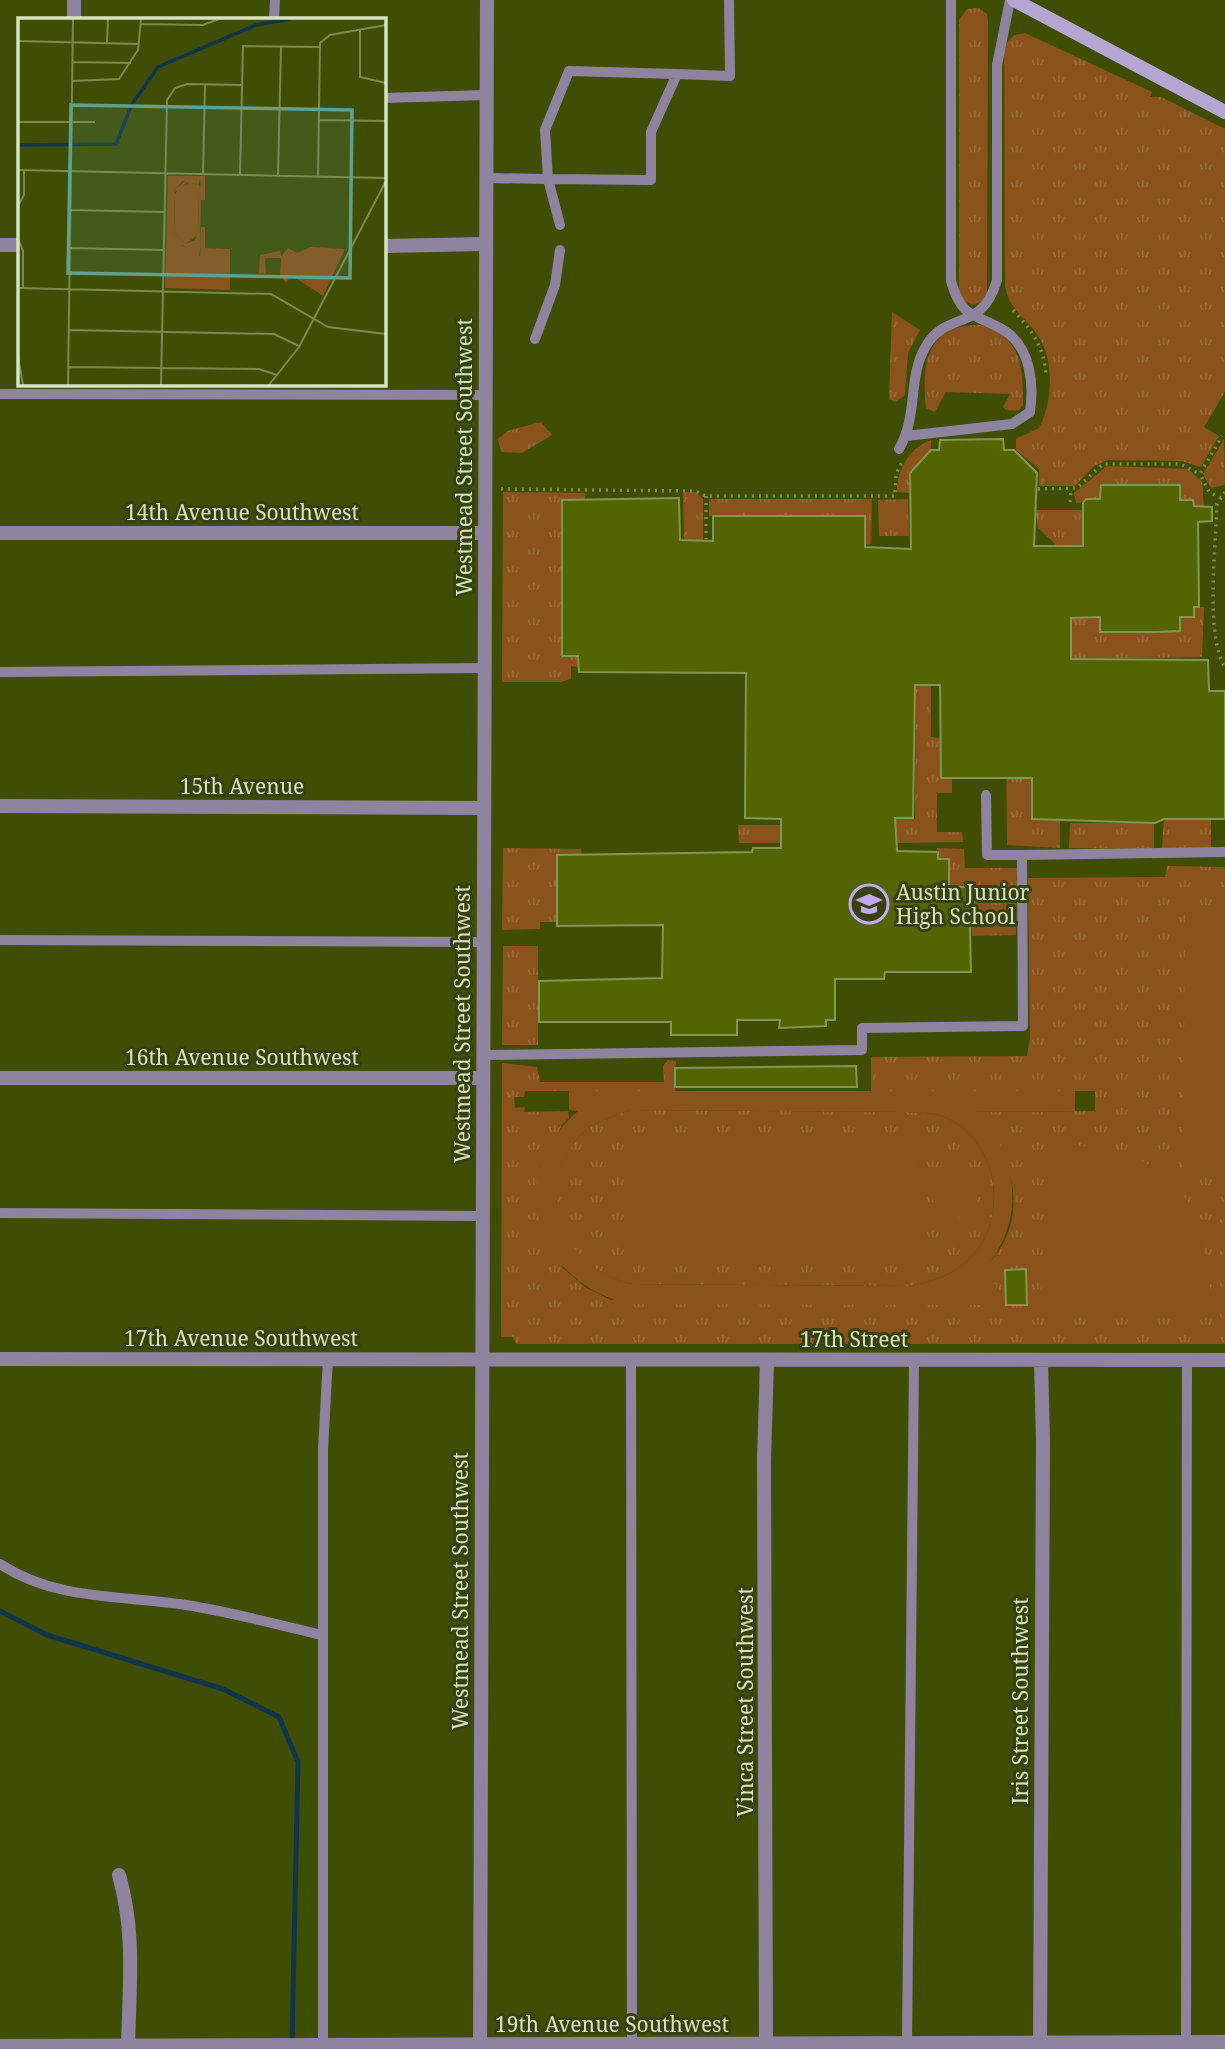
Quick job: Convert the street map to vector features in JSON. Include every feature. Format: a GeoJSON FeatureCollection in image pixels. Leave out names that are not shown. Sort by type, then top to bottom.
{"type":"FeatureCollection","features":[{"type":"Feature","properties":{"kind":"main road"},"geometry":{"type":"LineString","coordinates":[[1012,0],[1225,112]]}},
{"type":"Feature","properties":{"kind":"street"},"geometry":{"type":"LineString","coordinates":[[74,0],[74,18]]}},
{"type":"Feature","properties":{"kind":"street","name":"Westmead Street Southwest"},"geometry":{"type":"LineString","coordinates":[[480,2047],[487,0]]}},
{"type":"Feature","properties":{"kind":"street"},"geometry":{"type":"LineString","coordinates":[[385,246],[485,244]]}},
{"type":"Feature","properties":{"kind":"street"},"geometry":{"type":"LineString","coordinates":[[0,245],[18,245]]}},
{"type":"Feature","properties":{"kind":"street","name":"14th Avenue Southwest"},"geometry":{"type":"LineString","coordinates":[[0,533],[484,533]]}},
{"type":"Feature","properties":{"kind":"street","name":"15th Avenue"},"geometry":{"type":"LineString","coordinates":[[0,806],[484,808]]}},
{"type":"Feature","properties":{"kind":"street","name":"16th Avenue Southwest"},"geometry":{"type":"LineString","coordinates":[[0,1078],[483,1078]]}},
{"type":"Feature","properties":{"kind":"street","name":"17th Avenue Southwest"},"geometry":{"type":"LineString","coordinates":[[0,1359],[482,1358]]}},
{"type":"Feature","properties":{"kind":"street","name":"17th Street"},"geometry":{"type":"LineString","coordinates":[[482,1358],[1225,1360]]}},
{"type":"Feature","properties":{"kind":"street","name":"Vinca Street Southwest"},"geometry":{"type":"LineString","coordinates":[[766,2044],[764,1460],[767,1360]]}},
{"type":"Feature","properties":{"kind":"street","name":"Iris Street Southwest"},"geometry":{"type":"LineString","coordinates":[[1040,2043],[1044,1442],[1041,1360]]}},
{"type":"Feature","properties":{"kind":"street"},"geometry":{"type":"LineString","coordinates":[[118,1875],[129,1911],[132,1979],[128,2047]]}},
{"type":"Feature","properties":{"kind":"street","name":"19th Avenue Southwest"},"geometry":{"type":"LineString","coordinates":[[0,2046],[265,2044],[480,2047],[1225,2042]]}},
{"type":"Feature","properties":{"kind":"lane"},"geometry":{"type":"LineString","coordinates":[[274,18],[275,0]]}},
{"type":"Feature","properties":{"kind":"lane"},"geometry":{"type":"LineString","coordinates":[[560,225],[548,179],[544,130],[569,71],[730,76],[729,0]]}},
{"type":"Feature","properties":{"kind":"lane"},"geometry":{"type":"LineString","coordinates":[[906,436],[1012,424],[1030,412],[1033,389],[1020,347],[1007,331],[974,318],[956,298],[951,281],[951,0]]}},
{"type":"Feature","properties":{"kind":"lane"},"geometry":{"type":"LineString","coordinates":[[899,449],[906,436],[914,408],[918,363],[927,343],[943,328],[974,318],[991,300],[997,280],[997,65],[1012,0]]}},
{"type":"Feature","properties":{"kind":"lane"},"geometry":{"type":"LineString","coordinates":[[486,178],[651,180],[651,132],[677,74]]}},
{"type":"Feature","properties":{"kind":"lane"},"geometry":{"type":"LineString","coordinates":[[385,98],[486,95]]}},
{"type":"Feature","properties":{"kind":"lane"},"geometry":{"type":"LineString","coordinates":[[535,340],[555,285],[560,250]]}},
{"type":"Feature","properties":{"kind":"lane"},"geometry":{"type":"LineString","coordinates":[[0,394],[484,395]]}},
{"type":"Feature","properties":{"kind":"lane"},"geometry":{"type":"LineString","coordinates":[[0,672],[484,668]]}},
{"type":"Feature","properties":{"kind":"lane"},"geometry":{"type":"LineString","coordinates":[[986,795],[986,855],[1225,852]]}},
{"type":"Feature","properties":{"kind":"lane"},"geometry":{"type":"LineString","coordinates":[[483,1055],[862,1050],[862,1028],[1023,1026],[1022,855]]}},
{"type":"Feature","properties":{"kind":"lane"},"geometry":{"type":"LineString","coordinates":[[0,940],[483,942]]}},
{"type":"Feature","properties":{"kind":"lane"},"geometry":{"type":"LineString","coordinates":[[0,1213],[482,1216]]}},
{"type":"Feature","properties":{"kind":"lane"},"geometry":{"type":"LineString","coordinates":[[320,2045],[323,1450],[328,1358]]}},
{"type":"Feature","properties":{"kind":"lane"},"geometry":{"type":"LineString","coordinates":[[1186,2043],[1187,1359]]}},
{"type":"Feature","properties":{"kind":"lane"},"geometry":{"type":"LineString","coordinates":[[631,1360],[632,2045]]}},
{"type":"Feature","properties":{"kind":"lane"},"geometry":{"type":"LineString","coordinates":[[907,2044],[914,1360]]}},
{"type":"Feature","properties":{"kind":"lane"},"geometry":{"type":"LineString","coordinates":[[0,1564],[33,1582],[57,1590],[189,1606],[321,1634]]}},
{"type":"Feature","properties":{"kind":"path"},"geometry":{"type":"LineString","coordinates":[[1013,310],[1030,329],[1042,349],[1046,379]]}},
{"type":"Feature","properties":{"kind":"path"},"geometry":{"type":"LineString","coordinates":[[1200,474],[1222,436]]}},
{"type":"Feature","properties":{"kind":"path"},"geometry":{"type":"LineString","coordinates":[[501,489],[695,491],[706,496],[895,496],[895,474],[908,456]]}},
{"type":"Feature","properties":{"kind":"path"},"geometry":{"type":"LineString","coordinates":[[1038,489],[1071,490],[1103,464],[1180,464],[1200,474],[1209,492],[1221,498]]}},
{"type":"Feature","properties":{"kind":"path"},"geometry":{"type":"LineString","coordinates":[[1070,502],[1071,490]]}},
{"type":"Feature","properties":{"kind":"path"},"geometry":{"type":"LineString","coordinates":[[1225,492],[1217,504],[1214,635],[1216,649],[1225,667]]}},
{"type":"Feature","properties":{"kind":"path"},"geometry":{"type":"LineString","coordinates":[[706,496],[706,538]]}},
{"type":"Feature","properties":{"kind":"green space"},"geometry":{"type":"Polygon","coordinates":[[[979,8],[987,14],[988,22],[987,293],[983,301],[973,305],[964,301],[959,293],[959,20],[967,9],[979,8]]]}},
{"type":"Feature","properties":{"kind":"green space"},"geometry":{"type":"Polygon","coordinates":[[[1025,33],[1152,92],[1150,97],[1161,97],[1225,129],[1225,392],[1204,427],[1219,436],[1201,467],[1181,461],[1108,460],[1094,466],[1075,486],[1039,486],[1039,469],[1016,450],[1016,439],[1039,428],[1047,406],[1050,380],[1042,343],[1013,306],[1005,285],[1004,46],[1014,35],[1025,33]]]}},
{"type":"Feature","properties":{"kind":"green space"},"geometry":{"type":"Polygon","coordinates":[[[892,312],[920,330],[908,353],[905,395],[895,402],[889,399],[892,312]]]}},
{"type":"Feature","properties":{"kind":"green space"},"geometry":{"type":"Polygon","coordinates":[[[981,325],[995,331],[1012,346],[1021,366],[1023,405],[1018,411],[1006,410],[1003,407],[1010,394],[946,392],[935,412],[926,408],[925,376],[931,349],[949,331],[963,326],[981,325]]]}},
{"type":"Feature","properties":{"kind":"green space"},"geometry":{"type":"Polygon","coordinates":[[[541,422],[552,435],[522,453],[501,452],[498,439],[507,431],[541,422]]]}},
{"type":"Feature","properties":{"kind":"green space"},"geometry":{"type":"Polygon","coordinates":[[[1224,439],[1225,485],[1211,488],[1203,474],[1224,439]]]}},
{"type":"Feature","properties":{"kind":"green space"},"geometry":{"type":"Polygon","coordinates":[[[931,440],[931,451],[910,473],[910,493],[897,492],[899,476],[906,461],[916,448],[931,440]]]}},
{"type":"Feature","properties":{"kind":"green space"},"geometry":{"type":"Polygon","coordinates":[[[1107,466],[1188,469],[1202,482],[1204,507],[1194,506],[1193,500],[1180,500],[1179,485],[1101,485],[1100,499],[1076,503],[1074,493],[1107,466]]]}},
{"type":"Feature","properties":{"kind":"green space"},"geometry":{"type":"Polygon","coordinates":[[[503,492],[585,493],[585,499],[562,500],[562,656],[579,656],[579,667],[571,666],[571,679],[561,682],[502,682],[503,492]]]}},
{"type":"Feature","properties":{"kind":"green space"},"geometry":{"type":"Polygon","coordinates":[[[683,492],[696,492],[703,499],[703,541],[684,540],[683,492]]]}},
{"type":"Feature","properties":{"kind":"green space"},"geometry":{"type":"Polygon","coordinates":[[[709,499],[872,499],[871,544],[865,545],[864,516],[709,516],[709,499]]]}},
{"type":"Feature","properties":{"kind":"green space"},"geometry":{"type":"Polygon","coordinates":[[[908,499],[909,536],[879,536],[878,500],[908,499]]]}},
{"type":"Feature","properties":{"kind":"green space"},"geometry":{"type":"Polygon","coordinates":[[[1035,510],[1086,510],[1087,617],[1100,617],[1100,632],[1180,631],[1180,617],[1194,617],[1194,607],[1204,607],[1202,657],[1071,659],[1070,546],[1057,546],[1038,528],[1035,510]]]}},
{"type":"Feature","properties":{"kind":"green space"},"geometry":{"type":"Polygon","coordinates":[[[916,675],[931,675],[931,737],[940,738],[940,779],[952,779],[952,793],[937,793],[937,832],[962,832],[963,842],[896,843],[888,819],[915,819],[916,675]]]}},
{"type":"Feature","properties":{"kind":"green space"},"geometry":{"type":"Polygon","coordinates":[[[1032,675],[1032,819],[1060,820],[1060,848],[1007,845],[1006,737],[1032,675]]]}},
{"type":"Feature","properties":{"kind":"green space"},"geometry":{"type":"Polygon","coordinates":[[[1199,787],[1211,787],[1211,848],[1162,848],[1164,819],[1199,820],[1199,787]]]}},
{"type":"Feature","properties":{"kind":"green space"},"geometry":{"type":"Polygon","coordinates":[[[1070,823],[1154,823],[1154,849],[1069,848],[1070,823]]]}},
{"type":"Feature","properties":{"kind":"green space"},"geometry":{"type":"Polygon","coordinates":[[[738,825],[781,825],[781,843],[739,843],[738,825]]]}},
{"type":"Feature","properties":{"kind":"green space"},"geometry":{"type":"Polygon","coordinates":[[[503,848],[581,849],[582,855],[557,855],[557,922],[540,922],[540,929],[502,930],[503,848]]]}},
{"type":"Feature","properties":{"kind":"green space"},"geometry":{"type":"Polygon","coordinates":[[[937,848],[964,849],[965,868],[1017,868],[1016,935],[972,936],[969,887],[949,887],[949,860],[939,859],[937,848]]]}},
{"type":"Feature","properties":{"kind":"green space"},"geometry":{"type":"Polygon","coordinates":[[[1167,866],[1225,867],[1225,1344],[516,1344],[513,1337],[501,1337],[502,1063],[537,1067],[540,1082],[664,1082],[663,1066],[668,1060],[676,1061],[675,1091],[525,1091],[524,1097],[514,1097],[515,1108],[525,1107],[524,1112],[568,1111],[569,1118],[562,1125],[540,1168],[563,1268],[585,1287],[611,1300],[969,1285],[1001,1248],[1011,1225],[1013,1207],[1013,1190],[1003,1156],[995,1140],[972,1112],[1095,1111],[1095,1091],[871,1091],[871,1057],[1027,1056],[1030,1038],[1028,878],[1165,877],[1167,866]]]}},
{"type":"Feature","properties":{"kind":"green space"},"geometry":{"type":"Polygon","coordinates":[[[1185,908],[1225,908],[1225,1177],[1183,1177],[1185,908]]]}},
{"type":"Feature","properties":{"kind":"green space"},"geometry":{"type":"Polygon","coordinates":[[[503,946],[538,946],[538,1045],[502,1045],[503,946]]]}},
{"type":"Feature","properties":{"kind":"green space"},"geometry":{"type":"Polygon","coordinates":[[[569,1091],[1075,1091],[1075,1111],[973,1112],[1000,1145],[1009,1169],[1012,1188],[1012,1206],[1003,1240],[995,1256],[970,1284],[996,1284],[996,1305],[632,1304],[599,1293],[572,1276],[553,1252],[540,1225],[536,1196],[541,1166],[555,1137],[578,1111],[569,1110],[569,1091]],[[624,1112],[590,1127],[564,1158],[556,1180],[556,1203],[562,1225],[573,1245],[589,1263],[609,1276],[632,1284],[910,1286],[931,1281],[958,1269],[979,1247],[989,1228],[994,1206],[993,1184],[988,1163],[977,1143],[962,1127],[942,1116],[905,1112],[624,1112]]]}},
{"type":"Feature","properties":{"kind":"green space"},"geometry":{"type":"Polygon","coordinates":[[[631,1110],[905,1112],[942,1116],[962,1127],[977,1143],[988,1163],[994,1206],[989,1228],[979,1247],[958,1269],[931,1281],[910,1286],[632,1284],[608,1276],[588,1263],[572,1245],[561,1225],[555,1203],[556,1180],[564,1158],[579,1137],[597,1123],[631,1110]]]}},
{"type":"Feature","properties":{"kind":"green space"},"geometry":{"type":"Polygon","coordinates":[[[624,1134],[919,1134],[920,1265],[626,1264],[624,1134]]]}},
{"type":"Feature","properties":{"kind":"green space"},"geometry":{"type":"Polygon","coordinates":[[[1073,1145],[1111,1151],[1142,1161],[1166,1176],[1183,1195],[1196,1219],[1204,1247],[1210,1280],[1212,1317],[1056,1315],[1041,1301],[1047,1149],[1073,1145]]]}},
{"type":"Feature","properties":{"kind":"green space"},"geometry":{"type":"Polygon","coordinates":[[[956,1168],[964,1192],[977,1192],[977,1204],[964,1203],[955,1228],[937,1217],[932,1197],[938,1178],[956,1168]]]}},
{"type":"Feature","properties":{"kind":"green space"},"geometry":{"type":"Polygon","coordinates":[[[1220,1213],[1225,1213],[1225,1332],[1220,1332],[1220,1213]]]}},
{"type":"Feature","properties":{"kind":"building","name":"Austin Junior High School"},"geometry":{"type":"Polygon","coordinates":[[[1003,439],[1004,450],[1014,450],[1037,473],[1034,546],[1083,546],[1083,503],[1086,499],[1100,499],[1101,485],[1180,485],[1180,500],[1193,500],[1194,506],[1212,507],[1212,521],[1198,522],[1199,607],[1194,607],[1194,617],[1180,617],[1180,631],[1156,632],[1100,632],[1100,617],[1071,618],[1071,659],[1208,660],[1209,691],[1225,691],[1225,819],[1164,819],[1155,823],[1032,819],[1032,778],[941,778],[940,685],[915,685],[913,818],[895,818],[897,851],[938,852],[938,859],[949,859],[949,887],[969,887],[971,972],[885,972],[884,979],[835,979],[835,1020],[826,1020],[826,1026],[779,1028],[780,1020],[737,1020],[737,1035],[671,1035],[671,1022],[539,1022],[539,981],[662,978],[663,925],[557,926],[557,855],[752,852],[753,848],[781,848],[781,819],[745,818],[746,673],[579,672],[578,656],[562,656],[562,500],[679,498],[680,540],[713,541],[713,516],[865,516],[865,547],[911,549],[910,473],[931,450],[939,450],[940,440],[1003,439]]]}},
{"type":"Feature","properties":{"kind":"building"},"geometry":{"type":"Polygon","coordinates":[[[856,1066],[857,1087],[675,1087],[675,1068],[856,1066]]]}},
{"type":"Feature","properties":{"kind":"building"},"geometry":{"type":"Polygon","coordinates":[[[1026,1269],[1027,1305],[1006,1305],[1005,1270],[1026,1269]]]}},
{"type":"Feature","properties":{"kind":"waterway"},"geometry":{"type":"LineString","coordinates":[[0,1611],[47,1635],[223,1689],[279,1717],[298,1762],[292,2042]]}},
{"type":"Feature","properties":{"kind":"place","name":"Austin Junior High School"},"geometry":{"type":"Point","coordinates":[869,904]}}]}
